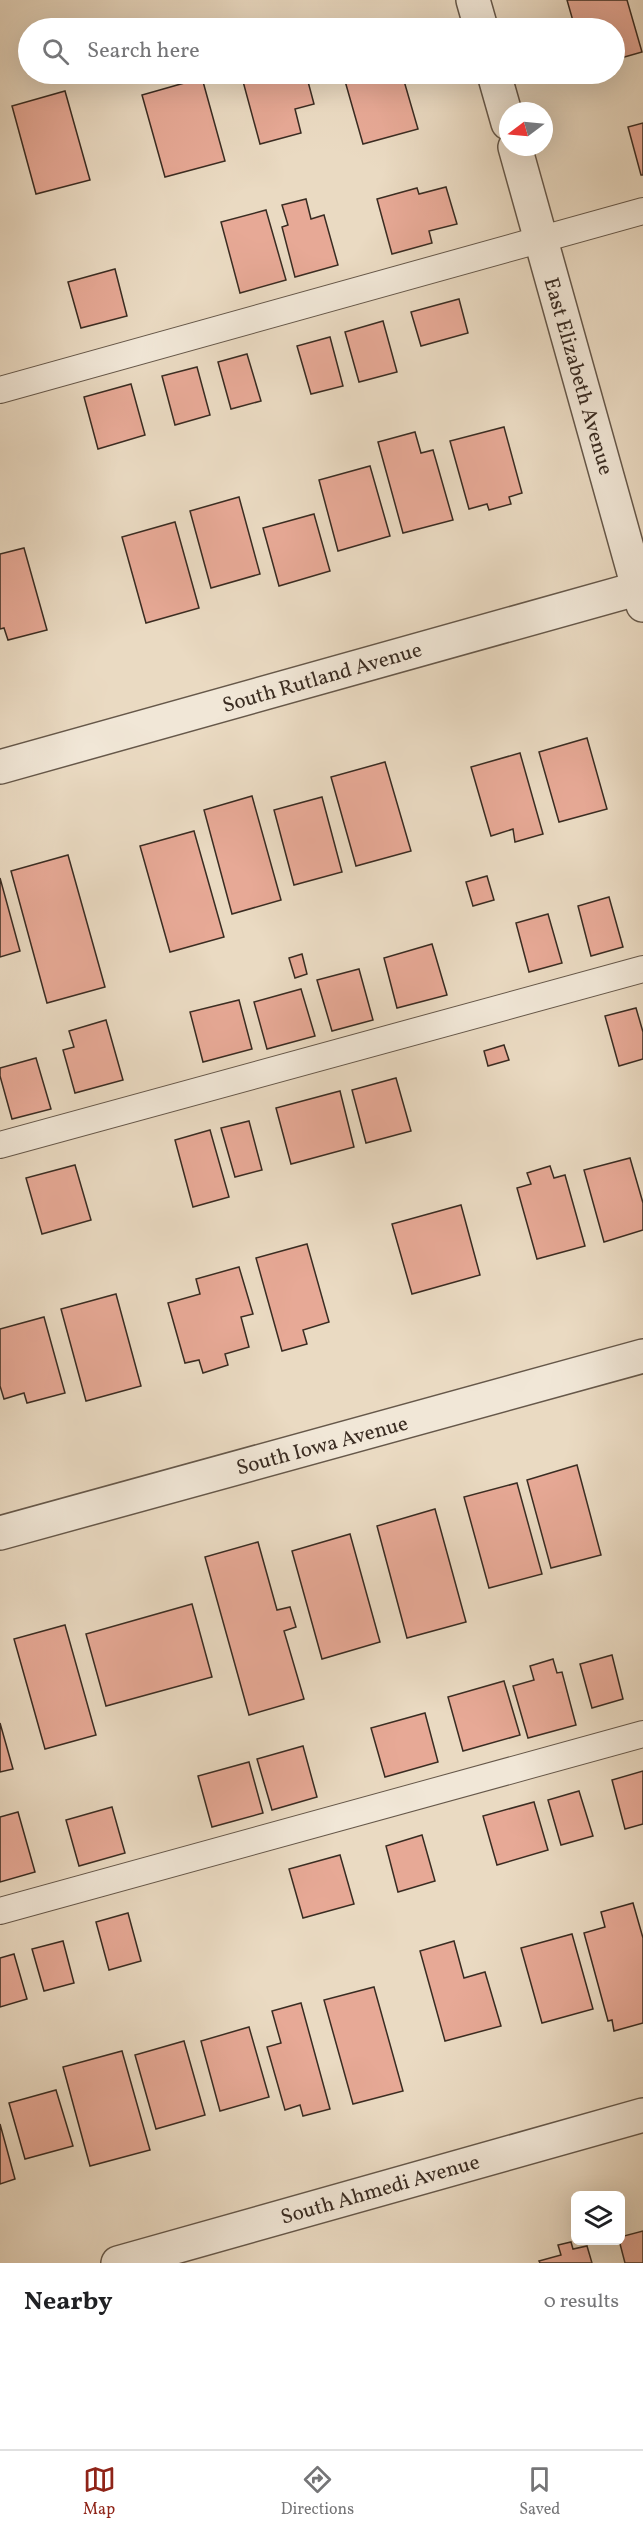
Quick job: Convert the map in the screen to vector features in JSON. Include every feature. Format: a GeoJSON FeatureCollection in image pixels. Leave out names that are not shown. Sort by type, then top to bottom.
{"type":"FeatureCollection","features":[{"type":"Feature","properties":{"kind":"street"},"geometry":{"type":"LineString","coordinates":[[473,0],[478,18]]}},
{"type":"Feature","properties":{"kind":"street"},"geometry":{"type":"LineString","coordinates":[[497,84],[502,102]]}},
{"type":"Feature","properties":{"kind":"street","name":"East Elizabeth Avenue"},"geometry":{"type":"LineString","coordinates":[[518,156],[641,594]]}},
{"type":"Feature","properties":{"kind":"street","name":"South Rutland Avenue"},"geometry":{"type":"LineString","coordinates":[[0,767],[641,594]]}},
{"type":"Feature","properties":{"kind":"street","name":"South Iowa Avenue"},"geometry":{"type":"LineString","coordinates":[[0,1533],[643,1356]]}},
{"type":"Feature","properties":{"kind":"street","name":"South Ahmedi Avenue"},"geometry":{"type":"LineString","coordinates":[[118,2263],[643,2115]]}},
{"type":"Feature","properties":{"kind":"lane"},"geometry":{"type":"LineString","coordinates":[[0,390],[643,211]]}},
{"type":"Feature","properties":{"kind":"lane"},"geometry":{"type":"LineString","coordinates":[[0,1145],[643,969]]}},
{"type":"Feature","properties":{"kind":"lane"},"geometry":{"type":"LineString","coordinates":[[0,1911],[643,1734]]}},
{"type":"Feature","properties":{"kind":"building"},"geometry":{"type":"Polygon","coordinates":[[[567,0],[627,0],[642,52],[625,57],[625,18],[572,18],[567,0]]]}},
{"type":"Feature","properties":{"kind":"building"},"geometry":{"type":"Polygon","coordinates":[[[181,84],[204,84],[225,161],[165,177],[142,95],[181,84]]]}},
{"type":"Feature","properties":{"kind":"building"},"geometry":{"type":"Polygon","coordinates":[[[244,84],[309,84],[314,104],[295,109],[301,133],[260,144],[244,84]]]}},
{"type":"Feature","properties":{"kind":"building"},"geometry":{"type":"Polygon","coordinates":[[[346,84],[405,84],[418,129],[363,144],[346,84]]]}},
{"type":"Feature","properties":{"kind":"building"},"geometry":{"type":"Polygon","coordinates":[[[65,91],[90,180],[36,194],[12,106],[65,91]]]}},
{"type":"Feature","properties":{"kind":"building"},"geometry":{"type":"Polygon","coordinates":[[[643,123],[643,175],[641,175],[628,127],[643,123]]]}},
{"type":"Feature","properties":{"kind":"building"},"geometry":{"type":"Polygon","coordinates":[[[446,187],[457,224],[429,231],[432,243],[392,254],[377,199],[417,188],[419,194],[446,187]]]}},
{"type":"Feature","properties":{"kind":"building"},"geometry":{"type":"Polygon","coordinates":[[[306,199],[311,219],[324,215],[338,265],[295,277],[282,227],[288,225],[282,205],[306,199]]]}},
{"type":"Feature","properties":{"kind":"building"},"geometry":{"type":"Polygon","coordinates":[[[266,210],[286,280],[240,293],[221,222],[266,210]]]}},
{"type":"Feature","properties":{"kind":"building"},"geometry":{"type":"Polygon","coordinates":[[[115,269],[127,316],[81,328],[68,282],[115,269]]]}},
{"type":"Feature","properties":{"kind":"building"},"geometry":{"type":"Polygon","coordinates":[[[459,299],[468,333],[421,346],[411,312],[459,299]]]}},
{"type":"Feature","properties":{"kind":"building"},"geometry":{"type":"Polygon","coordinates":[[[383,321],[397,372],[359,382],[345,332],[383,321]]]}},
{"type":"Feature","properties":{"kind":"building"},"geometry":{"type":"Polygon","coordinates":[[[330,337],[343,386],[311,394],[297,346],[330,337]]]}},
{"type":"Feature","properties":{"kind":"building"},"geometry":{"type":"Polygon","coordinates":[[[247,354],[261,401],[231,409],[218,362],[247,354]]]}},
{"type":"Feature","properties":{"kind":"building"},"geometry":{"type":"Polygon","coordinates":[[[197,367],[210,415],[175,425],[162,376],[197,367]]]}},
{"type":"Feature","properties":{"kind":"building"},"geometry":{"type":"Polygon","coordinates":[[[131,384],[145,435],[98,449],[84,397],[131,384]]]}},
{"type":"Feature","properties":{"kind":"building"},"geometry":{"type":"Polygon","coordinates":[[[504,427],[522,493],[509,497],[511,504],[489,510],[487,504],[469,509],[450,441],[504,427]]]}},
{"type":"Feature","properties":{"kind":"building"},"geometry":{"type":"Polygon","coordinates":[[[415,432],[421,453],[433,450],[453,520],[403,533],[378,442],[415,432]]]}},
{"type":"Feature","properties":{"kind":"building"},"geometry":{"type":"Polygon","coordinates":[[[370,466],[390,536],[338,551],[319,480],[370,466]]]}},
{"type":"Feature","properties":{"kind":"building"},"geometry":{"type":"Polygon","coordinates":[[[239,497],[260,574],[211,588],[190,511],[239,497]]]}},
{"type":"Feature","properties":{"kind":"building"},"geometry":{"type":"Polygon","coordinates":[[[314,514],[330,571],[279,586],[263,528],[314,514]]]}},
{"type":"Feature","properties":{"kind":"building"},"geometry":{"type":"Polygon","coordinates":[[[175,522],[199,608],[146,623],[122,537],[175,522]]]}},
{"type":"Feature","properties":{"kind":"building"},"geometry":{"type":"Polygon","coordinates":[[[24,548],[47,630],[8,640],[4,628],[0,629],[0,554],[24,548]]]}},
{"type":"Feature","properties":{"kind":"building"},"geometry":{"type":"Polygon","coordinates":[[[587,738],[607,809],[559,822],[539,752],[587,738]]]}},
{"type":"Feature","properties":{"kind":"building"},"geometry":{"type":"Polygon","coordinates":[[[520,753],[543,834],[515,842],[513,829],[491,836],[471,767],[520,753]]]}},
{"type":"Feature","properties":{"kind":"building"},"geometry":{"type":"Polygon","coordinates":[[[385,762],[411,851],[356,866],[331,777],[385,762]]]}},
{"type":"Feature","properties":{"kind":"building"},"geometry":{"type":"Polygon","coordinates":[[[252,796],[281,900],[232,914],[204,810],[252,796]]]}},
{"type":"Feature","properties":{"kind":"building"},"geometry":{"type":"Polygon","coordinates":[[[322,797],[342,872],[294,885],[274,810],[322,797]]]}},
{"type":"Feature","properties":{"kind":"building"},"geometry":{"type":"Polygon","coordinates":[[[194,831],[224,937],[170,952],[140,846],[194,831]]]}},
{"type":"Feature","properties":{"kind":"building"},"geometry":{"type":"Polygon","coordinates":[[[68,855],[105,987],[47,1003],[11,871],[68,855]]]}},
{"type":"Feature","properties":{"kind":"building"},"geometry":{"type":"Polygon","coordinates":[[[487,876],[494,900],[473,906],[466,882],[487,876]]]}},
{"type":"Feature","properties":{"kind":"building"},"geometry":{"type":"Polygon","coordinates":[[[0,878],[20,951],[0,957],[0,878]]]}},
{"type":"Feature","properties":{"kind":"building"},"geometry":{"type":"Polygon","coordinates":[[[609,897],[623,947],[591,956],[578,906],[609,897]]]}},
{"type":"Feature","properties":{"kind":"building"},"geometry":{"type":"Polygon","coordinates":[[[548,914],[562,963],[529,972],[516,923],[548,914]]]}},
{"type":"Feature","properties":{"kind":"building"},"geometry":{"type":"Polygon","coordinates":[[[432,944],[447,995],[397,1008],[384,958],[432,944]]]}},
{"type":"Feature","properties":{"kind":"building"},"geometry":{"type":"Polygon","coordinates":[[[302,954],[307,974],[295,978],[289,958],[302,954]]]}},
{"type":"Feature","properties":{"kind":"building"},"geometry":{"type":"Polygon","coordinates":[[[359,969],[373,1020],[332,1031],[317,980],[359,969]]]}},
{"type":"Feature","properties":{"kind":"building"},"geometry":{"type":"Polygon","coordinates":[[[301,989],[315,1036],[267,1049],[254,1002],[301,989]]]}},
{"type":"Feature","properties":{"kind":"building"},"geometry":{"type":"Polygon","coordinates":[[[239,1000],[252,1049],[203,1062],[190,1012],[239,1000]]]}},
{"type":"Feature","properties":{"kind":"building"},"geometry":{"type":"Polygon","coordinates":[[[636,1008],[643,1032],[643,1059],[619,1066],[605,1016],[636,1008]]]}},
{"type":"Feature","properties":{"kind":"building"},"geometry":{"type":"Polygon","coordinates":[[[106,1020],[123,1080],[75,1093],[63,1050],[74,1047],[69,1031],[106,1020]]]}},
{"type":"Feature","properties":{"kind":"building"},"geometry":{"type":"Polygon","coordinates":[[[504,1045],[509,1060],[488,1066],[484,1051],[504,1045]]]}},
{"type":"Feature","properties":{"kind":"building"},"geometry":{"type":"Polygon","coordinates":[[[36,1058],[51,1109],[12,1119],[0,1076],[0,1068],[36,1058]]]}},
{"type":"Feature","properties":{"kind":"building"},"geometry":{"type":"Polygon","coordinates":[[[396,1078],[411,1131],[366,1143],[352,1090],[396,1078]]]}},
{"type":"Feature","properties":{"kind":"building"},"geometry":{"type":"Polygon","coordinates":[[[340,1091],[354,1147],[291,1164],[276,1108],[340,1091]]]}},
{"type":"Feature","properties":{"kind":"building"},"geometry":{"type":"Polygon","coordinates":[[[249,1121],[262,1170],[235,1177],[221,1128],[249,1121]]]}},
{"type":"Feature","properties":{"kind":"building"},"geometry":{"type":"Polygon","coordinates":[[[210,1130],[229,1197],[193,1207],[175,1140],[210,1130]]]}},
{"type":"Feature","properties":{"kind":"building"},"geometry":{"type":"Polygon","coordinates":[[[630,1158],[643,1203],[643,1230],[604,1242],[584,1170],[630,1158]]]}},
{"type":"Feature","properties":{"kind":"building"},"geometry":{"type":"Polygon","coordinates":[[[75,1165],[91,1220],[42,1234],[26,1178],[75,1165]]]}},
{"type":"Feature","properties":{"kind":"building"},"geometry":{"type":"Polygon","coordinates":[[[550,1166],[554,1178],[565,1175],[585,1246],[537,1259],[517,1188],[531,1184],[527,1173],[550,1166]]]}},
{"type":"Feature","properties":{"kind":"building"},"geometry":{"type":"Polygon","coordinates":[[[461,1205],[480,1275],[412,1294],[392,1224],[461,1205]]]}},
{"type":"Feature","properties":{"kind":"building"},"geometry":{"type":"Polygon","coordinates":[[[307,1244],[329,1322],[303,1330],[307,1344],[282,1351],[256,1258],[307,1244]]]}},
{"type":"Feature","properties":{"kind":"building"},"geometry":{"type":"Polygon","coordinates":[[[239,1267],[253,1314],[241,1317],[249,1347],[225,1354],[228,1365],[203,1373],[199,1360],[185,1363],[168,1303],[200,1294],[196,1279],[239,1267]]]}},
{"type":"Feature","properties":{"kind":"building"},"geometry":{"type":"Polygon","coordinates":[[[116,1294],[141,1386],[86,1401],[61,1309],[116,1294]]]}},
{"type":"Feature","properties":{"kind":"building"},"geometry":{"type":"Polygon","coordinates":[[[44,1317],[65,1393],[27,1403],[24,1393],[4,1399],[0,1386],[0,1329],[44,1317]]]}},
{"type":"Feature","properties":{"kind":"building"},"geometry":{"type":"Polygon","coordinates":[[[577,1465],[601,1555],[551,1568],[527,1480],[577,1465]]]}},
{"type":"Feature","properties":{"kind":"building"},"geometry":{"type":"Polygon","coordinates":[[[517,1483],[542,1574],[489,1588],[464,1497],[517,1483]]]}},
{"type":"Feature","properties":{"kind":"building"},"geometry":{"type":"Polygon","coordinates":[[[435,1509],[466,1622],[407,1638],[377,1526],[435,1509]]]}},
{"type":"Feature","properties":{"kind":"building"},"geometry":{"type":"Polygon","coordinates":[[[350,1534],[380,1642],[322,1659],[292,1551],[350,1534]]]}},
{"type":"Feature","properties":{"kind":"building"},"geometry":{"type":"Polygon","coordinates":[[[258,1542],[277,1610],[290,1607],[296,1627],[284,1631],[304,1699],[249,1715],[205,1557],[258,1542]]]}},
{"type":"Feature","properties":{"kind":"building"},"geometry":{"type":"Polygon","coordinates":[[[192,1604],[212,1677],[106,1706],[86,1634],[192,1604]]]}},
{"type":"Feature","properties":{"kind":"building"},"geometry":{"type":"Polygon","coordinates":[[[65,1625],[96,1735],[45,1749],[14,1639],[65,1625]]]}},
{"type":"Feature","properties":{"kind":"building"},"geometry":{"type":"Polygon","coordinates":[[[612,1655],[623,1699],[592,1708],[580,1664],[612,1655]]]}},
{"type":"Feature","properties":{"kind":"building"},"geometry":{"type":"Polygon","coordinates":[[[553,1659],[557,1673],[562,1672],[576,1725],[528,1738],[513,1686],[534,1680],[530,1666],[553,1659]]]}},
{"type":"Feature","properties":{"kind":"building"},"geometry":{"type":"Polygon","coordinates":[[[504,1681],[520,1735],[463,1751],[448,1697],[504,1681]]]}},
{"type":"Feature","properties":{"kind":"building"},"geometry":{"type":"Polygon","coordinates":[[[425,1713],[438,1762],[385,1777],[371,1728],[425,1713]]]}},
{"type":"Feature","properties":{"kind":"building"},"geometry":{"type":"Polygon","coordinates":[[[0,1723],[13,1769],[0,1772],[0,1723]]]}},
{"type":"Feature","properties":{"kind":"building"},"geometry":{"type":"Polygon","coordinates":[[[303,1746],[317,1797],[272,1810],[257,1759],[303,1746]]]}},
{"type":"Feature","properties":{"kind":"building"},"geometry":{"type":"Polygon","coordinates":[[[249,1762],[263,1813],[212,1827],[198,1776],[249,1762]]]}},
{"type":"Feature","properties":{"kind":"building"},"geometry":{"type":"Polygon","coordinates":[[[643,1771],[643,1824],[625,1829],[612,1780],[643,1771]]]}},
{"type":"Feature","properties":{"kind":"building"},"geometry":{"type":"Polygon","coordinates":[[[579,1791],[593,1836],[561,1845],[548,1800],[579,1791]]]}},
{"type":"Feature","properties":{"kind":"building"},"geometry":{"type":"Polygon","coordinates":[[[534,1802],[548,1850],[497,1865],[483,1816],[534,1802]]]}},
{"type":"Feature","properties":{"kind":"building"},"geometry":{"type":"Polygon","coordinates":[[[112,1807],[125,1853],[79,1866],[66,1820],[112,1807]]]}},
{"type":"Feature","properties":{"kind":"building"},"geometry":{"type":"Polygon","coordinates":[[[18,1812],[35,1872],[0,1882],[0,1817],[18,1812]]]}},
{"type":"Feature","properties":{"kind":"building"},"geometry":{"type":"Polygon","coordinates":[[[422,1835],[435,1881],[398,1892],[386,1846],[422,1835]]]}},
{"type":"Feature","properties":{"kind":"building"},"geometry":{"type":"Polygon","coordinates":[[[340,1855],[354,1904],[303,1918],[289,1869],[340,1855]]]}},
{"type":"Feature","properties":{"kind":"building"},"geometry":{"type":"Polygon","coordinates":[[[633,1903],[643,1938],[643,2023],[614,2031],[612,2020],[608,2021],[584,1933],[605,1927],[601,1912],[633,1903]]]}},
{"type":"Feature","properties":{"kind":"building"},"geometry":{"type":"Polygon","coordinates":[[[128,1913],[141,1961],[109,1970],[96,1922],[128,1913]]]}},
{"type":"Feature","properties":{"kind":"building"},"geometry":{"type":"Polygon","coordinates":[[[572,1934],[593,2009],[542,2023],[521,1948],[572,1934]]]}},
{"type":"Feature","properties":{"kind":"building"},"geometry":{"type":"Polygon","coordinates":[[[63,1941],[74,1983],[44,1991],[32,1949],[63,1941]]]}},
{"type":"Feature","properties":{"kind":"building"},"geometry":{"type":"Polygon","coordinates":[[[454,1941],[464,1978],[485,1972],[501,2026],[445,2041],[420,1951],[454,1941]]]}},
{"type":"Feature","properties":{"kind":"building"},"geometry":{"type":"Polygon","coordinates":[[[14,1954],[27,1999],[0,2007],[0,1958],[14,1954]]]}},
{"type":"Feature","properties":{"kind":"building"},"geometry":{"type":"Polygon","coordinates":[[[374,1987],[403,2091],[353,2104],[324,2000],[374,1987]]]}},
{"type":"Feature","properties":{"kind":"building"},"geometry":{"type":"Polygon","coordinates":[[[301,2003],[330,2109],[303,2116],[300,2105],[285,2110],[267,2047],[281,2043],[272,2011],[301,2003]]]}},
{"type":"Feature","properties":{"kind":"building"},"geometry":{"type":"Polygon","coordinates":[[[249,2027],[269,2097],[220,2111],[201,2041],[249,2027]]]}},
{"type":"Feature","properties":{"kind":"building"},"geometry":{"type":"Polygon","coordinates":[[[184,2041],[205,2115],[156,2129],[135,2055],[184,2041]]]}},
{"type":"Feature","properties":{"kind":"building"},"geometry":{"type":"Polygon","coordinates":[[[122,2051],[150,2150],[90,2166],[63,2067],[122,2051]]]}},
{"type":"Feature","properties":{"kind":"building"},"geometry":{"type":"Polygon","coordinates":[[[56,2090],[73,2146],[25,2159],[9,2103],[56,2090]]]}},
{"type":"Feature","properties":{"kind":"building"},"geometry":{"type":"Polygon","coordinates":[[[0,2124],[15,2179],[0,2184],[0,2124]]]}},
{"type":"Feature","properties":{"kind":"building"},"geometry":{"type":"Polygon","coordinates":[[[643,2231],[643,2263],[625,2263],[620,2245],[625,2245],[625,2236],[643,2231]]]}},
{"type":"Feature","properties":{"kind":"building"},"geometry":{"type":"Polygon","coordinates":[[[571,2242],[573,2249],[587,2246],[592,2263],[540,2263],[539,2261],[561,2255],[558,2245],[571,2242]]]}}]}
